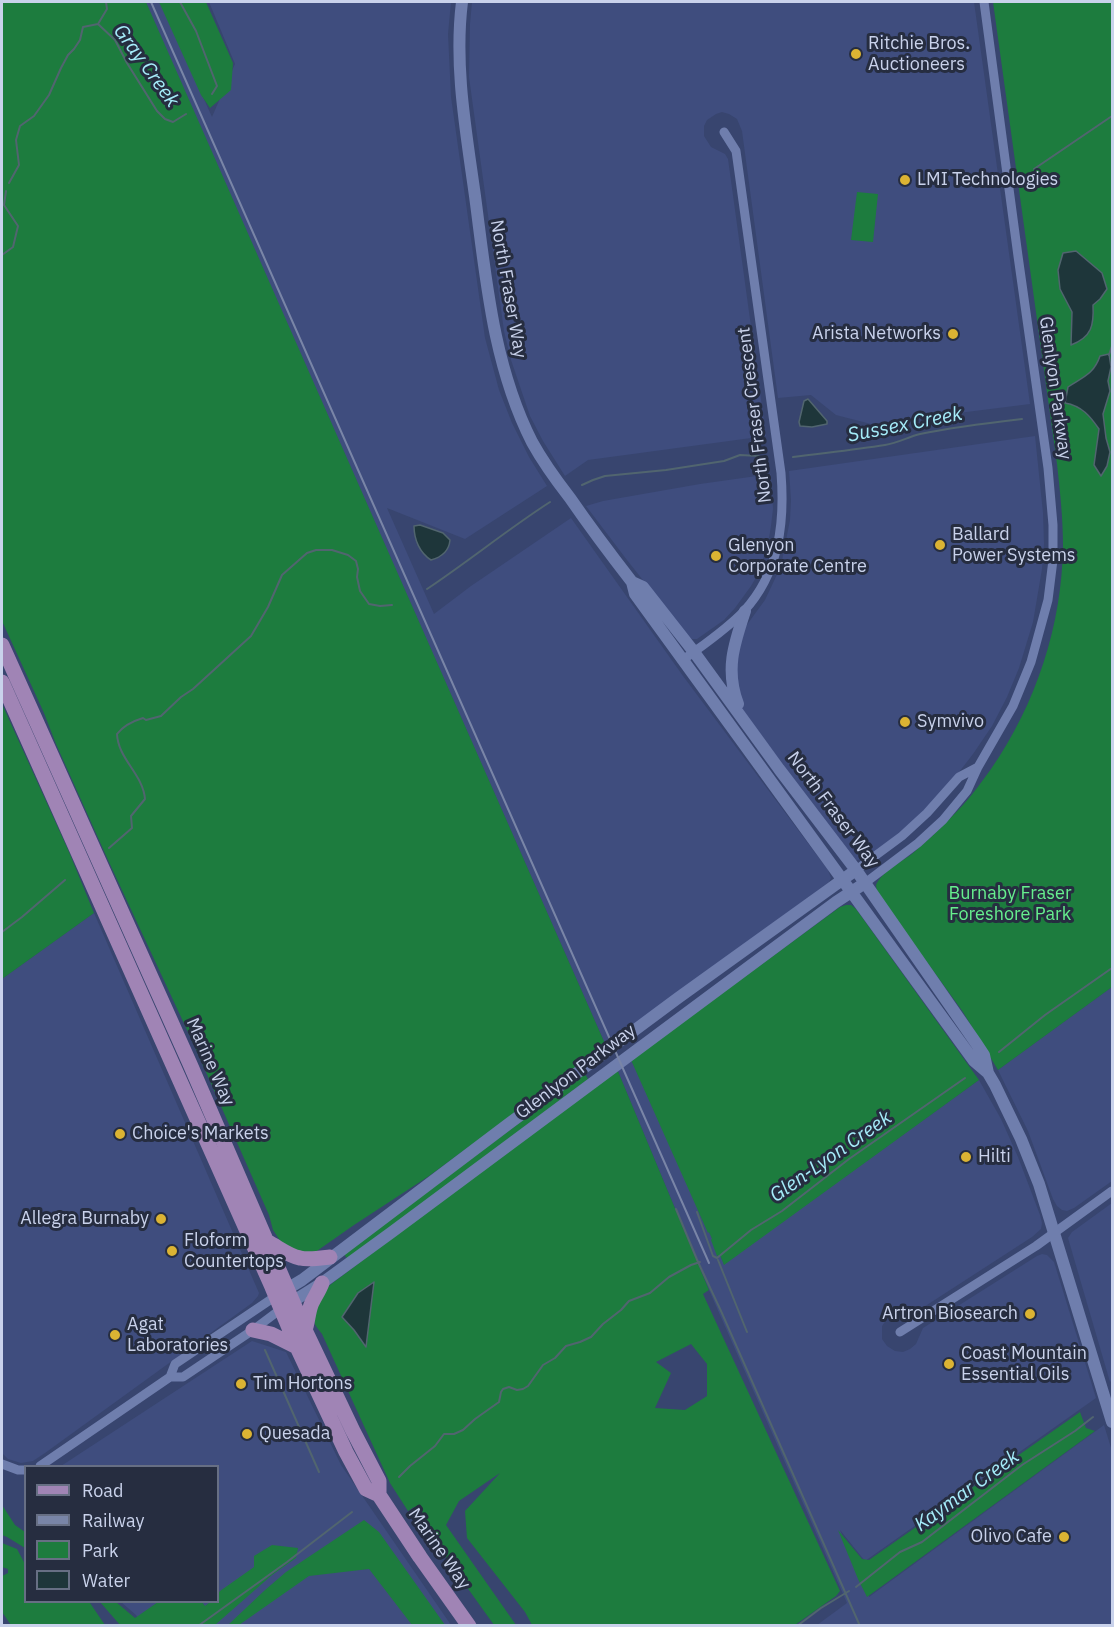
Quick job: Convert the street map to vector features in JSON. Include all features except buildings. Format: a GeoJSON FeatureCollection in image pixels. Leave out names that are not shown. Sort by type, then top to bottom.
{"type":"FeatureCollection","features":[{"type":"Feature","properties":{"kind":"main road","name":"Marine Way"},"geometry":{"type":"LineString","coordinates":[[2,645],[268,1242],[297,1347],[346,1452],[366,1489],[379,1495],[469,1626]]}},
{"type":"Feature","properties":{"kind":"main road","name":"Marine Way"},"geometry":{"type":"LineString","coordinates":[[2,682],[284,1298],[305,1330],[379,1480],[379,1495]]}},
{"type":"Feature","properties":{"kind":"main road"},"geometry":{"type":"LineString","coordinates":[[268,1242],[299,1258],[330,1257]]}},
{"type":"Feature","properties":{"kind":"main road"},"geometry":{"type":"LineString","coordinates":[[305,1330],[310,1317],[311,1304],[322,1283]]}},
{"type":"Feature","properties":{"kind":"main road"},"geometry":{"type":"LineString","coordinates":[[253,1330],[271,1334],[297,1347]]}},
{"type":"Feature","properties":{"kind":"street","name":"North Fraser Way"},"geometry":{"type":"LineString","coordinates":[[462,2],[459,42],[460,80],[494,327],[503,369],[521,419],[545,465],[632,582],[635,594],[974,1061],[988,1073]]}},
{"type":"Feature","properties":{"kind":"street","name":"Glenlyon Parkway"},"geometry":{"type":"LineString","coordinates":[[43,1465],[170,1377],[175,1364],[284,1298],[322,1283],[918,843],[943,820],[967,791],[1013,706],[1031,662],[1048,600],[1053,560],[1053,525],[1048,468],[984,2]]}},
{"type":"Feature","properties":{"kind":"street","name":"North Fraser Crescent"},"geometry":{"type":"LineString","coordinates":[[683,660],[729,626],[745,611],[762,587],[773,560],[783,521],[783,493],[736,151],[724,132]]}},
{"type":"Feature","properties":{"kind":"street","name":"North Fraser Way"},"geometry":{"type":"LineString","coordinates":[[632,582],[644,587],[744,719],[856,870],[984,1055],[988,1073],[1021,1140],[1039,1185],[1113,1422]]}},
{"type":"Feature","properties":{"kind":"street"},"geometry":{"type":"LineString","coordinates":[[744,719],[733,689],[731,663],[734,642],[745,611]]}},
{"type":"Feature","properties":{"kind":"street","name":"Glenlyon Parkway"},"geometry":{"type":"LineString","coordinates":[[170,1377],[183,1377],[253,1330],[302,1280],[330,1257],[678,998],[843,881],[902,836],[927,813],[959,777],[978,767]]}},
{"type":"Feature","properties":{"kind":"street"},"geometry":{"type":"LineString","coordinates":[[900,1332],[1036,1246],[1113,1191]]}},
{"type":"Feature","properties":{"kind":"street"},"geometry":{"type":"LineString","coordinates":[[2,1464],[24,1470]]}},
{"type":"Feature","properties":{"kind":"shaded area"},"geometry":{"type":"Polygon","coordinates":[[[145,2],[160,2],[212,117],[235,64],[209,2],[451,2],[448,34],[451,97],[485,338],[499,390],[512,423],[547,486],[465,539],[387,508],[434,614],[571,518],[683,676],[828,870],[831,878],[829,882],[606,1046],[145,2]]]}},
{"type":"Feature","properties":{"kind":"shaded area"},"geometry":{"type":"Polygon","coordinates":[[[472,2],[974,2],[1030,404],[871,424],[836,415],[811,395],[778,398],[742,131],[737,119],[722,112],[707,120],[704,126],[704,136],[711,147],[725,154],[728,159],[766,436],[588,460],[565,476],[530,416],[504,331],[469,77],[472,2]]]}},
{"type":"Feature","properties":{"kind":"shaded area"},"geometry":{"type":"Polygon","coordinates":[[[1035,436],[1043,513],[1042,569],[1033,622],[1019,668],[1007,697],[992,726],[956,776],[918,817],[899,833],[864,859],[856,860],[849,854],[744,712],[740,703],[735,661],[746,626],[765,600],[781,566],[790,520],[789,471],[1035,436]]]}},
{"type":"Feature","properties":{"kind":"shaded area"},"geometry":{"type":"Polygon","coordinates":[[[771,474],[773,509],[771,526],[768,544],[758,574],[724,620],[697,639],[687,636],[586,506],[700,484],[771,474]]]}},
{"type":"Feature","properties":{"kind":"shaded area"},"geometry":{"type":"Polygon","coordinates":[[[94,913],[259,1293],[252,1303],[45,1453],[33,1461],[21,1463],[8,1459],[2,1453],[2,979],[94,913]]]}},
{"type":"Feature","properties":{"kind":"shaded area"},"geometry":{"type":"Polygon","coordinates":[[[1112,987],[1112,1181],[1074,1208],[1067,1211],[1062,1210],[1053,1199],[1028,1131],[998,1070],[1112,987]]]}},
{"type":"Feature","properties":{"kind":"shaded area"},"geometry":{"type":"Polygon","coordinates":[[[631,1059],[724,1264],[979,1080],[1001,1119],[1018,1157],[1040,1215],[1041,1229],[913,1314],[900,1313],[889,1316],[882,1326],[882,1339],[895,1351],[903,1352],[910,1349],[916,1344],[923,1328],[1037,1256],[1047,1255],[1054,1262],[1096,1398],[865,1561],[840,1530],[869,1597],[1104,1425],[1112,1451],[1112,1625],[817,1625],[847,1603],[709,1290],[617,1069],[631,1059]]]}},
{"type":"Feature","properties":{"kind":"shaded area"},"geometry":{"type":"Polygon","coordinates":[[[1112,1203],[1112,1380],[1110,1382],[1068,1238],[1072,1232],[1112,1203]]]}},
{"type":"Feature","properties":{"kind":"shaded area"},"geometry":{"type":"Polygon","coordinates":[[[252,1341],[286,1352],[341,1465],[451,1625],[143,1625],[122,1603],[219,1603],[219,1465],[63,1465],[252,1341]]]}},
{"type":"Feature","properties":{"kind":"green space"},"geometry":{"type":"Polygon","coordinates":[[[2,2],[146,2],[606,1046],[429,1176],[314,1253],[304,1255],[281,1242],[273,1230],[269,1215],[194,1045],[108,860],[2,621],[2,2]]]}},
{"type":"Feature","properties":{"kind":"green space"},"geometry":{"type":"Polygon","coordinates":[[[159,2],[206,2],[233,63],[231,90],[210,108],[201,95],[159,2]]]}},
{"type":"Feature","properties":{"kind":"green space","name":"Burnaby Fraser Foreshore Park"},"geometry":{"type":"Polygon","coordinates":[[[993,2],[1112,2],[1112,987],[998,1070],[963,1012],[877,893],[876,885],[887,871],[913,853],[945,824],[967,801],[991,769],[1021,718],[1033,691],[1044,663],[1058,605],[1063,546],[1058,474],[993,2]]]}},
{"type":"Feature","properties":{"kind":"green space"},"geometry":{"type":"Polygon","coordinates":[[[857,192],[878,194],[873,242],[851,240],[857,192]]]}},
{"type":"Feature","properties":{"kind":"green space"},"geometry":{"type":"Polygon","coordinates":[[[2,704],[94,913],[2,979],[2,704]]]}},
{"type":"Feature","properties":{"kind":"green space"},"geometry":{"type":"Polygon","coordinates":[[[851,905],[856,909],[979,1080],[724,1265],[720,1255],[717,1256],[709,1232],[631,1060],[840,907],[851,905]]]}},
{"type":"Feature","properties":{"kind":"green space"},"geometry":{"type":"Polygon","coordinates":[[[617,1069],[709,1290],[703,1294],[840,1591],[795,1625],[532,1625],[525,1612],[467,1538],[465,1511],[500,1473],[459,1501],[446,1525],[516,1625],[494,1625],[451,1565],[414,1507],[408,1511],[390,1483],[322,1334],[314,1323],[317,1307],[330,1285],[617,1069]],[[691,1344],[656,1362],[671,1373],[655,1408],[685,1410],[707,1396],[707,1364],[691,1344]]]}},
{"type":"Feature","properties":{"kind":"green space"},"geometry":{"type":"Polygon","coordinates":[[[585,1074],[588,1079],[348,1260],[344,1254],[585,1074]]]}},
{"type":"Feature","properties":{"kind":"green space"},"geometry":{"type":"Polygon","coordinates":[[[1080,1412],[1086,1428],[1095,1431],[867,1597],[838,1530],[862,1559],[869,1560],[1080,1412]]]}},
{"type":"Feature","properties":{"kind":"green space"},"geometry":{"type":"Polygon","coordinates":[[[2,1505],[15,1525],[24,1531],[24,1547],[2,1535],[2,1505]]]}},
{"type":"Feature","properties":{"kind":"green space"},"geometry":{"type":"Polygon","coordinates":[[[364,1520],[379,1532],[445,1625],[412,1625],[369,1569],[309,1576],[239,1625],[228,1625],[286,1572],[364,1520]]]}},
{"type":"Feature","properties":{"kind":"green space"},"geometry":{"type":"Polygon","coordinates":[[[2,1543],[17,1549],[24,1562],[24,1603],[90,1603],[105,1625],[11,1625],[2,1612],[2,1576],[8,1573],[8,1569],[2,1567],[2,1543]]]}},
{"type":"Feature","properties":{"kind":"green space"},"geometry":{"type":"Polygon","coordinates":[[[272,1545],[298,1548],[296,1558],[272,1575],[215,1625],[120,1625],[101,1603],[117,1603],[135,1618],[157,1603],[203,1603],[205,1606],[209,1603],[219,1603],[220,1591],[254,1567],[254,1556],[272,1545]]]}},
{"type":"Feature","properties":{"kind":"water"},"geometry":{"type":"Polygon","coordinates":[[[1076,251],[1102,273],[1107,289],[1093,305],[1090,330],[1078,342],[1071,345],[1072,312],[1060,289],[1058,270],[1063,253],[1076,251]]]}},
{"type":"Feature","properties":{"kind":"water"},"geometry":{"type":"Polygon","coordinates":[[[1109,354],[1110,391],[1103,414],[1110,452],[1107,466],[1101,476],[1094,465],[1099,429],[1085,412],[1065,403],[1068,387],[1091,371],[1100,356],[1109,354]]]}},
{"type":"Feature","properties":{"kind":"water"},"geometry":{"type":"Polygon","coordinates":[[[808,399],[827,421],[827,424],[812,427],[800,426],[804,401],[808,399]]]}},
{"type":"Feature","properties":{"kind":"water"},"geometry":{"type":"Polygon","coordinates":[[[420,525],[443,533],[450,540],[442,555],[431,560],[421,550],[414,531],[414,526],[420,525]]]}},
{"type":"Feature","properties":{"kind":"water"},"geometry":{"type":"Polygon","coordinates":[[[374,1282],[366,1347],[342,1317],[358,1293],[374,1282]]]}},
{"type":"Feature","properties":{"kind":"waterway"},"geometry":{"type":"LineString","coordinates":[[98,24],[107,9],[106,2]]}},
{"type":"Feature","properties":{"kind":"waterway","name":"Gray Creek"},"geometry":{"type":"LineString","coordinates":[[180,2],[196,31],[217,86],[212,94]]}},
{"type":"Feature","properties":{"kind":"waterway","name":"Gray Creek"},"geometry":{"type":"LineString","coordinates":[[98,24],[115,40],[157,111],[165,119],[173,122],[186,114]]}},
{"type":"Feature","properties":{"kind":"waterway","name":"Gray Creek"},"geometry":{"type":"LineString","coordinates":[[9,183],[19,165],[16,140],[20,126],[34,116],[49,95],[68,55],[80,40],[83,27],[98,24]]}},
{"type":"Feature","properties":{"kind":"waterway"},"geometry":{"type":"LineString","coordinates":[[1034,169],[1112,116]]}},
{"type":"Feature","properties":{"kind":"waterway","name":"Gray Creek"},"geometry":{"type":"LineString","coordinates":[[2,255],[13,247],[18,226],[4,205],[6,191]]}},
{"type":"Feature","properties":{"kind":"waterway","name":"Sussex Creek"},"geometry":{"type":"LineString","coordinates":[[1109,355],[1112,346]]}},
{"type":"Feature","properties":{"kind":"waterway","name":"Sussex Creek"},"geometry":{"type":"LineString","coordinates":[[793,457],[885,445],[920,434],[1022,419]]}},
{"type":"Feature","properties":{"kind":"waterway","name":"Sussex Creek"},"geometry":{"type":"LineString","coordinates":[[582,485],[605,476],[724,461],[740,455],[759,456]]}},
{"type":"Feature","properties":{"kind":"waterway","name":"Sussex Creek"},"geometry":{"type":"LineString","coordinates":[[427,589],[550,502]]}},
{"type":"Feature","properties":{"kind":"waterway","name":"Sussex Creek"},"geometry":{"type":"LineString","coordinates":[[109,848],[132,828],[131,816],[145,799],[140,782],[118,743],[117,734],[136,720],[161,716],[251,636],[268,607],[282,575],[307,553],[316,550],[332,550],[348,555],[356,561],[360,591],[369,604],[392,605]]}},
{"type":"Feature","properties":{"kind":"waterway","name":"Sussex Creek"},"geometry":{"type":"LineString","coordinates":[[2,932],[65,880]]}},
{"type":"Feature","properties":{"kind":"waterway","name":"Glen-Lyon Creek"},"geometry":{"type":"LineString","coordinates":[[999,1052],[1045,1015],[1112,968]]}},
{"type":"Feature","properties":{"kind":"waterway","name":"Glen-Lyon Creek"},"geometry":{"type":"LineString","coordinates":[[697,1212],[713,1256],[717,1258],[751,1230],[782,1211],[849,1159],[965,1078]]}},
{"type":"Feature","properties":{"kind":"waterway"},"geometry":{"type":"LineString","coordinates":[[676,1209],[860,1626]]}},
{"type":"Feature","properties":{"kind":"waterway"},"geometry":{"type":"LineString","coordinates":[[718,1260],[747,1332]]}},
{"type":"Feature","properties":{"kind":"waterway","name":"Glen-Lyon Creek"},"geometry":{"type":"LineString","coordinates":[[399,1477],[435,1446],[444,1434],[454,1434],[463,1430],[499,1402],[503,1389],[509,1387],[517,1390],[528,1386],[543,1365],[555,1358],[566,1346],[591,1337],[629,1301],[650,1293],[669,1277],[700,1262]]}},
{"type":"Feature","properties":{"kind":"waterway"},"geometry":{"type":"LineString","coordinates":[[265,1350],[319,1472]]}},
{"type":"Feature","properties":{"kind":"waterway","name":"Kaymar Creek"},"geometry":{"type":"LineString","coordinates":[[856,1587],[900,1552],[922,1542],[1022,1465],[1093,1417]]}},
{"type":"Feature","properties":{"kind":"waterway","name":"Glen-Lyon Creek"},"geometry":{"type":"LineString","coordinates":[[198,1626],[352,1512]]}},
{"type":"Feature","properties":{"kind":"waterway","name":"Kaymar Creek"},"geometry":{"type":"LineString","coordinates":[[797,1626],[849,1591]]}},
{"type":"Feature","properties":{"kind":"railway"},"geometry":{"type":"LineString","coordinates":[[151,2],[709,1263]]}},
{"type":"Feature","properties":{"kind":"place","name":"Ritchie Bros. Auctioneers"},"geometry":{"type":"Point","coordinates":[856,54]}},
{"type":"Feature","properties":{"kind":"place","name":"LMI Technologies"},"geometry":{"type":"Point","coordinates":[905,180]}},
{"type":"Feature","properties":{"kind":"place","name":"Arista Networks"},"geometry":{"type":"Point","coordinates":[953,334]}},
{"type":"Feature","properties":{"kind":"place","name":"Ballard Power Systems"},"geometry":{"type":"Point","coordinates":[940,545]}},
{"type":"Feature","properties":{"kind":"place","name":"Glenyon Corporate Centre"},"geometry":{"type":"Point","coordinates":[716,556]}},
{"type":"Feature","properties":{"kind":"place","name":"Symvivo"},"geometry":{"type":"Point","coordinates":[905,722]}},
{"type":"Feature","properties":{"kind":"place","name":"Choice's Markets"},"geometry":{"type":"Point","coordinates":[120,1134]}},
{"type":"Feature","properties":{"kind":"place","name":"Hilti"},"geometry":{"type":"Point","coordinates":[966,1157]}},
{"type":"Feature","properties":{"kind":"place","name":"Allegra Burnaby"},"geometry":{"type":"Point","coordinates":[161,1219]}},
{"type":"Feature","properties":{"kind":"place","name":"Floform Countertops"},"geometry":{"type":"Point","coordinates":[172,1251]}},
{"type":"Feature","properties":{"kind":"place","name":"Artron Biosearch"},"geometry":{"type":"Point","coordinates":[1030,1314]}},
{"type":"Feature","properties":{"kind":"place","name":"Agat Laboratories"},"geometry":{"type":"Point","coordinates":[115,1335]}},
{"type":"Feature","properties":{"kind":"place","name":"Coast Mountain Essential Oils"},"geometry":{"type":"Point","coordinates":[949,1364]}},
{"type":"Feature","properties":{"kind":"place","name":"Tim Hortons"},"geometry":{"type":"Point","coordinates":[241,1384]}},
{"type":"Feature","properties":{"kind":"place","name":"Quesada"},"geometry":{"type":"Point","coordinates":[247,1434]}},
{"type":"Feature","properties":{"kind":"place","name":"Olivo Cafe"},"geometry":{"type":"Point","coordinates":[1064,1537]}}]}
